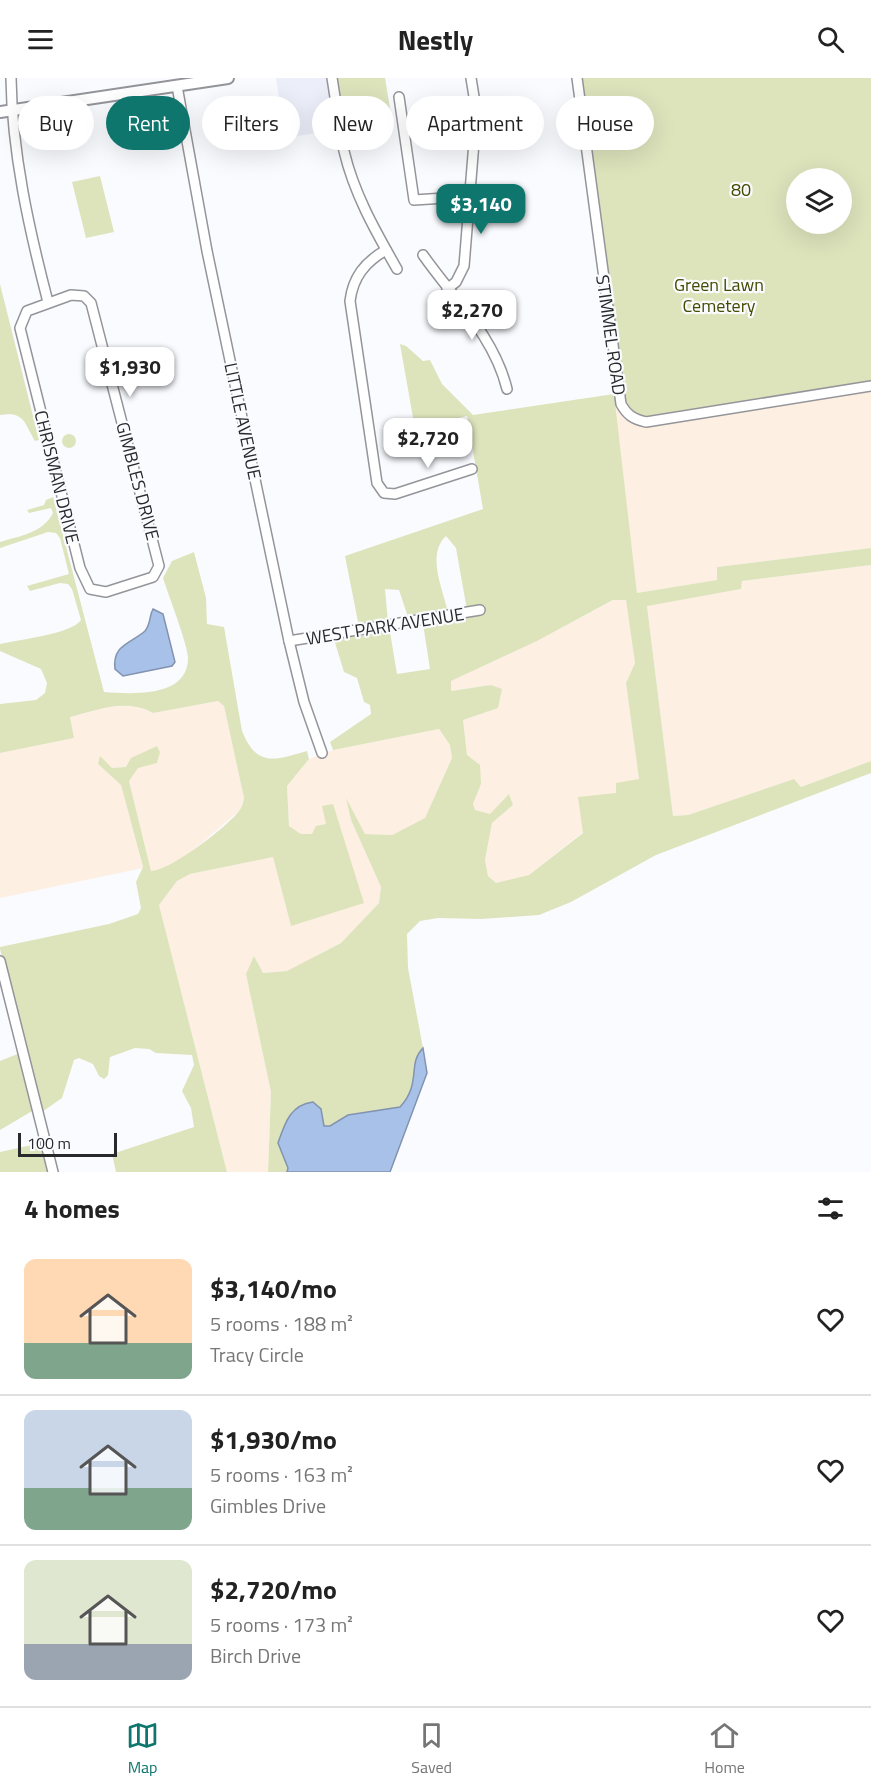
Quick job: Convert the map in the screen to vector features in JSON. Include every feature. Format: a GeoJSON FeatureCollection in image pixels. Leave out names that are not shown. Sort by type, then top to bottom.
{"type":"FeatureCollection","features":[{"type":"Feature","properties":{"kind":"main road"},"geometry":{"type":"LineString","coordinates":[[6,111],[228,78]]}},
{"type":"Feature","properties":{"kind":"street"},"geometry":{"type":"LineString","coordinates":[[11,78],[6,111],[48,302]]}},
{"type":"Feature","properties":{"kind":"street"},"geometry":{"type":"LineString","coordinates":[[332,78],[348,162],[364,210],[397,269]]}},
{"type":"Feature","properties":{"kind":"street"},"geometry":{"type":"LineString","coordinates":[[447,289],[456,282],[464,266],[476,109],[471,78]]}},
{"type":"Feature","properties":{"kind":"street","name":"STIMMEL ROAD"},"geometry":{"type":"LineString","coordinates":[[577,78],[621,404],[626,414],[635,420],[646,422],[871,386]]}},
{"type":"Feature","properties":{"kind":"street","name":"LITTLE AVENUE"},"geometry":{"type":"LineString","coordinates":[[177,87],[207,251],[289,641],[304,702],[322,753]]}},
{"type":"Feature","properties":{"kind":"street"},"geometry":{"type":"LineString","coordinates":[[399,97],[414,200],[432,198],[470,200]]}},
{"type":"Feature","properties":{"kind":"street"},"geometry":{"type":"LineString","coordinates":[[386,250],[369,261],[358,273],[350,301],[377,483],[384,493],[395,494],[472,469]]}},
{"type":"Feature","properties":{"kind":"street"},"geometry":{"type":"LineString","coordinates":[[423,255],[487,338],[498,356],[507,389]]}},
{"type":"Feature","properties":{"kind":"street","name":"GIMBLES DRIVE"},"geometry":{"type":"LineString","coordinates":[[48,302],[71,295],[84,296],[91,303],[159,566]]}},
{"type":"Feature","properties":{"kind":"street","name":"CHRISMAN DRIVE"},"geometry":{"type":"LineString","coordinates":[[48,302],[27,311],[20,328],[83,579],[90,589],[106,592],[153,577],[159,566]]}},
{"type":"Feature","properties":{"kind":"street","name":"WEST PARK AVENUE"},"geometry":{"type":"LineString","coordinates":[[289,641],[480,610]]}},
{"type":"Feature","properties":{"kind":"street"},"geometry":{"type":"LineString","coordinates":[[0,961],[53,1172]]}},
{"type":"Feature","properties":{"kind":"street"},"geometry":{"type":"LineString","coordinates":[[0,1007],[11,1004]]}},
{"type":"Feature","properties":{"kind":"shaded area"},"geometry":{"type":"Polygon","coordinates":[[[276,78],[385,78],[388,96],[312,96],[312,134],[300,136],[300,96],[279,96],[276,78]]]}},
{"type":"Feature","properties":{"kind":"shaded area"},"geometry":{"type":"Polygon","coordinates":[[[871,382],[871,548],[717,567],[718,580],[637,593],[614,401],[625,400],[627,406],[663,416],[871,382]]]}},
{"type":"Feature","properties":{"kind":"shaded area"},"geometry":{"type":"Polygon","coordinates":[[[871,565],[871,761],[801,787],[794,779],[688,815],[673,816],[647,605],[741,589],[742,581],[871,565]]]}},
{"type":"Feature","properties":{"kind":"shaded area"},"geometry":{"type":"Polygon","coordinates":[[[626,599],[635,663],[626,683],[639,779],[616,793],[583,832],[529,875],[496,883],[488,876],[485,860],[492,823],[513,805],[490,815],[475,810],[473,804],[481,784],[467,756],[463,720],[497,708],[491,685],[451,691],[451,681],[537,641],[614,600],[626,599]]]}},
{"type":"Feature","properties":{"kind":"shaded area"},"geometry":{"type":"Polygon","coordinates":[[[218,701],[224,706],[244,798],[240,810],[185,857],[158,871],[151,871],[129,781],[138,767],[157,763],[132,758],[126,767],[112,768],[98,764],[121,785],[143,868],[0,898],[0,753],[74,738],[70,717],[108,707],[139,705],[153,713],[218,701]]]}},
{"type":"Feature","properties":{"kind":"shaded area"},"geometry":{"type":"Polygon","coordinates":[[[439,729],[450,745],[452,758],[425,818],[392,835],[365,834],[347,801],[351,820],[381,887],[379,903],[341,943],[288,971],[262,973],[255,957],[246,974],[271,1092],[268,1172],[227,1172],[159,905],[177,881],[190,874],[273,857],[291,926],[326,825],[312,834],[301,834],[289,826],[287,786],[309,759],[333,750],[439,729]]]}},
{"type":"Feature","properties":{"kind":"green space"},"geometry":{"type":"Polygon","coordinates":[[[333,78],[385,78],[388,96],[336,96],[333,78]]]}},
{"type":"Feature","properties":{"kind":"green space","name":"Green Lawn Cemetery"},"geometry":{"type":"Polygon","coordinates":[[[581,78],[871,78],[871,382],[663,416],[637,414],[626,401],[623,393],[591,150],[654,150],[654,96],[583,96],[581,78]]]}},
{"type":"Feature","properties":{"kind":"green space"},"geometry":{"type":"Polygon","coordinates":[[[100,176],[114,232],[86,238],[72,182],[100,176]]]}},
{"type":"Feature","properties":{"kind":"green space"},"geometry":{"type":"Polygon","coordinates":[[[0,284],[39,440],[35,441],[19,416],[0,415],[0,284]]]}},
{"type":"Feature","properties":{"kind":"green space"},"geometry":{"type":"Polygon","coordinates":[[[400,344],[406,346],[423,361],[430,360],[442,384],[473,415],[614,394],[637,593],[717,580],[717,567],[871,548],[871,565],[742,581],[741,589],[647,606],[673,816],[688,815],[794,779],[801,787],[871,761],[871,773],[656,855],[571,902],[539,915],[481,919],[438,918],[420,921],[407,934],[408,968],[423,1048],[416,1060],[413,1082],[407,1098],[400,1107],[348,1115],[330,1126],[323,1126],[321,1109],[287,1172],[268,1172],[271,1092],[246,974],[254,956],[263,973],[287,971],[341,943],[379,903],[381,887],[351,820],[346,798],[365,834],[392,835],[425,818],[452,758],[450,745],[439,729],[333,750],[330,742],[371,714],[370,705],[364,702],[357,678],[344,672],[333,636],[389,626],[397,674],[430,669],[423,624],[484,613],[483,607],[467,610],[456,548],[446,536],[440,544],[437,562],[448,613],[409,620],[399,590],[385,589],[388,622],[359,627],[345,556],[483,509],[467,416],[415,429],[400,344]],[[613,600],[537,641],[451,681],[451,691],[491,685],[502,689],[498,708],[463,720],[467,755],[480,765],[481,784],[473,804],[475,810],[490,814],[509,794],[513,805],[492,823],[485,860],[488,876],[496,883],[529,875],[583,833],[578,797],[616,793],[616,783],[639,779],[626,683],[635,663],[626,600],[613,600]]]}},
{"type":"Feature","properties":{"kind":"green space"},"geometry":{"type":"Polygon","coordinates":[[[69,434],[74,436],[76,441],[74,446],[69,448],[64,446],[62,441],[64,436],[69,434]]]}},
{"type":"Feature","properties":{"kind":"green space"},"geometry":{"type":"Polygon","coordinates":[[[53,497],[104,692],[156,691],[169,687],[186,671],[187,651],[163,578],[172,561],[194,552],[206,598],[207,624],[224,627],[242,731],[254,751],[261,756],[276,758],[307,751],[309,759],[287,786],[289,826],[301,834],[312,834],[316,826],[326,824],[322,806],[333,804],[364,903],[291,926],[273,857],[190,874],[177,881],[159,905],[227,1172],[116,1172],[112,1154],[194,1127],[191,1108],[182,1091],[194,1065],[192,1055],[156,1053],[149,1049],[135,1048],[110,1057],[108,1075],[104,1079],[99,1076],[93,1064],[79,1058],[74,1060],[62,1098],[42,1112],[0,947],[109,924],[138,914],[141,908],[136,882],[143,867],[121,785],[98,764],[100,756],[112,768],[126,767],[131,758],[157,746],[160,752],[157,763],[138,768],[129,781],[151,871],[171,864],[211,837],[239,811],[244,798],[224,706],[218,701],[153,713],[133,706],[102,709],[70,717],[74,738],[0,753],[0,704],[36,700],[45,693],[47,683],[41,669],[0,651],[0,644],[56,633],[76,625],[81,620],[72,589],[68,584],[60,583],[30,591],[27,586],[69,574],[60,538],[56,533],[48,532],[0,548],[0,542],[30,533],[49,520],[53,513],[51,508],[29,513],[27,510],[44,505],[46,500],[53,497]]]}},
{"type":"Feature","properties":{"kind":"green space"},"geometry":{"type":"Polygon","coordinates":[[[20,1053],[34,1110],[0,1130],[0,1061],[20,1053]]]}},
{"type":"Feature","properties":{"kind":"green space"},"geometry":{"type":"Polygon","coordinates":[[[41,1143],[50,1172],[0,1172],[0,1152],[41,1143]]]}},
{"type":"Feature","properties":{"kind":"water"},"geometry":{"type":"Polygon","coordinates":[[[153,609],[163,614],[175,662],[172,666],[123,676],[115,669],[116,655],[123,646],[145,631],[153,609]]]}},
{"type":"Feature","properties":{"kind":"water"},"geometry":{"type":"Polygon","coordinates":[[[423,1048],[427,1073],[390,1172],[287,1172],[288,1168],[278,1143],[286,1122],[294,1111],[313,1102],[321,1109],[324,1126],[330,1126],[348,1115],[400,1107],[411,1090],[418,1054],[423,1048]]]}},
{"type":"Feature","properties":{"kind":"park label","name":"80"},"geometry":{"type":"Point","coordinates":[741,189]}}]}
